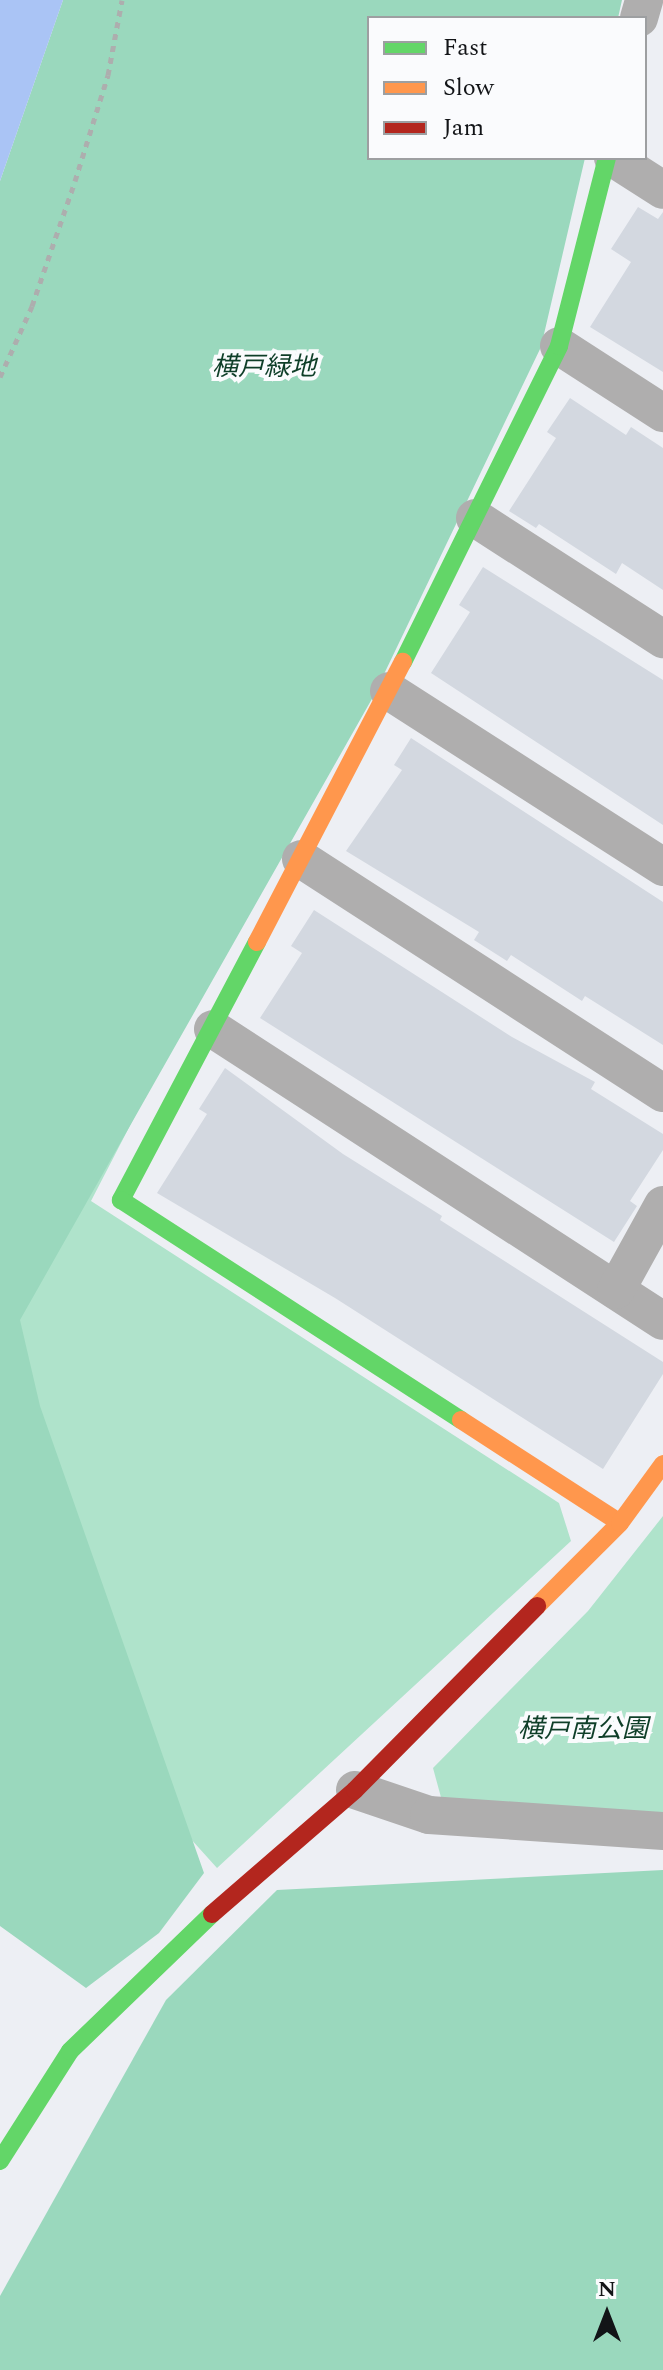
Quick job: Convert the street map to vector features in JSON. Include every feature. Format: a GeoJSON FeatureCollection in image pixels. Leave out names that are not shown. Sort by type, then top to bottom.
{"type":"FeatureCollection","features":[{"type":"Feature","properties":{"kind":"street"},"geometry":{"type":"LineString","coordinates":[[609,160],[559,346],[475,518],[462,533],[389,691],[121,1200],[620,1523]]}},
{"type":"Feature","properties":{"kind":"street"},"geometry":{"type":"LineString","coordinates":[[613,160],[663,190]]}},
{"type":"Feature","properties":{"kind":"street"},"geometry":{"type":"LineString","coordinates":[[559,346],[663,413]]}},
{"type":"Feature","properties":{"kind":"street"},"geometry":{"type":"LineString","coordinates":[[475,518],[663,639]]}},
{"type":"Feature","properties":{"kind":"street"},"geometry":{"type":"LineString","coordinates":[[389,691],[663,867]]}},
{"type":"Feature","properties":{"kind":"street"},"geometry":{"type":"LineString","coordinates":[[301,859],[663,1093]]}},
{"type":"Feature","properties":{"kind":"street"},"geometry":{"type":"LineString","coordinates":[[213,1029],[663,1321]]}},
{"type":"Feature","properties":{"kind":"street"},"geometry":{"type":"LineString","coordinates":[[616,1290],[663,1205]]}},
{"type":"Feature","properties":{"kind":"street"},"geometry":{"type":"LineString","coordinates":[[0,2161],[70,2051],[219,1908],[355,1790],[620,1523],[663,1464]]}},
{"type":"Feature","properties":{"kind":"street"},"geometry":{"type":"LineString","coordinates":[[355,1790],[429,1815],[663,1831]]}},
{"type":"Feature","properties":{"kind":"path"},"geometry":{"type":"LineString","coordinates":[[0,377],[32,306],[75,181],[108,75],[122,0]]}},
{"type":"Feature","properties":{"kind":"green space","name":"横戸緑地"},"geometry":{"type":"Polygon","coordinates":[[[63,0],[622,0],[618,16],[367,16],[367,160],[585,160],[541,347],[373,697],[20,1320],[40,1406],[204,1873],[159,1933],[86,1988],[0,1926],[0,181],[63,0]]]}},
{"type":"Feature","properties":{"kind":"green space","name":"横戸緑地"},"geometry":{"type":"Polygon","coordinates":[[[367,25],[367,160],[371,160],[533,346],[91,1201],[559,1503],[571,1541],[217,1868],[154,1798],[0,1277],[367,25]]]}},
{"type":"Feature","properties":{"kind":"green space","name":"横戸南公園"},"geometry":{"type":"Polygon","coordinates":[[[663,1516],[663,1817],[442,1801],[433,1768],[588,1611],[663,1516]]]}},
{"type":"Feature","properties":{"kind":"green space"},"geometry":{"type":"Polygon","coordinates":[[[663,1870],[663,2370],[0,2370],[0,2296],[166,2000],[277,1890],[663,1870]]]}},
{"type":"Feature","properties":{"kind":"water"},"geometry":{"type":"Polygon","coordinates":[[[0,0],[63,0],[0,181],[0,0]]]}},
{"type":"Feature","properties":{"kind":"building"},"geometry":{"type":"Polygon","coordinates":[[[638,207],[658,219],[663,212],[663,372],[590,327],[631,262],[611,249],[638,207]]]}},
{"type":"Feature","properties":{"kind":"building"},"geometry":{"type":"Polygon","coordinates":[[[570,398],[626,435],[631,427],[663,448],[663,590],[622,563],[616,574],[539,524],[536,528],[509,511],[556,438],[547,432],[570,398]]]}},
{"type":"Feature","properties":{"kind":"building"},"geometry":{"type":"Polygon","coordinates":[[[483,567],[663,680],[663,825],[431,673],[470,612],[459,605],[483,567]]]}},
{"type":"Feature","properties":{"kind":"building"},"geometry":{"type":"Polygon","coordinates":[[[411,738],[663,902],[663,1045],[585,996],[582,1001],[511,955],[507,961],[474,940],[479,932],[346,851],[402,770],[394,765],[411,738]]]}},
{"type":"Feature","properties":{"kind":"building"},"geometry":{"type":"Polygon","coordinates":[[[314,910],[512,1037],[595,1082],[591,1089],[663,1134],[663,1150],[630,1201],[637,1206],[614,1242],[260,1018],[302,953],[291,946],[314,910]]]}},
{"type":"Feature","properties":{"kind":"building"},"geometry":{"type":"Polygon","coordinates":[[[225,1068],[343,1154],[442,1216],[440,1220],[663,1362],[663,1374],[603,1469],[335,1298],[157,1193],[207,1114],[199,1109],[225,1068]]]}},
{"type":"Feature","properties":{"kind":"traffic: fast"},"geometry":{"type":"LineString","coordinates":[[403,662],[559,346],[606,160]]}},
{"type":"Feature","properties":{"kind":"traffic: fast"},"geometry":{"type":"LineString","coordinates":[[257,942],[121,1200],[461,1420]]}},
{"type":"Feature","properties":{"kind":"traffic: fast"},"geometry":{"type":"LineString","coordinates":[[0,2161],[70,2051],[212,1914]]}},
{"type":"Feature","properties":{"kind":"traffic: slow"},"geometry":{"type":"LineString","coordinates":[[257,942],[403,662]]}},
{"type":"Feature","properties":{"kind":"traffic: slow"},"geometry":{"type":"LineString","coordinates":[[461,1420],[620,1523]]}},
{"type":"Feature","properties":{"kind":"traffic: slow"},"geometry":{"type":"LineString","coordinates":[[537,1606],[620,1523],[663,1464]]}},
{"type":"Feature","properties":{"kind":"traffic: jam"},"geometry":{"type":"LineString","coordinates":[[212,1914],[355,1790],[537,1606]]}}]}
